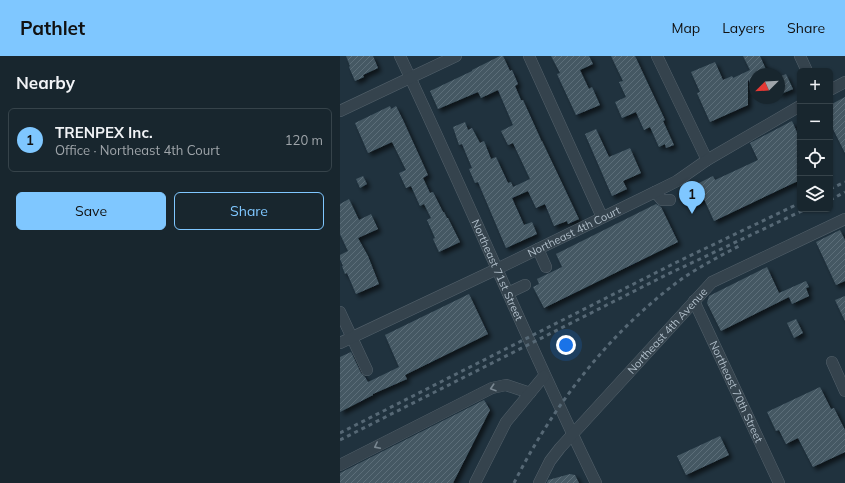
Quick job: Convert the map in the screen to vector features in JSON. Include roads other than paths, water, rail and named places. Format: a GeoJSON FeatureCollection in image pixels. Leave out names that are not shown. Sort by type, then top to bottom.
{"type":"FeatureCollection","features":[{"type":"Feature","properties":{"kind":"street","name":"Northeast 71st Street"},"geometry":{"type":"LineString","coordinates":[[400,56],[508,293],[544,376],[596,483]]}},
{"type":"Feature","properties":{"kind":"street"},"geometry":{"type":"LineString","coordinates":[[340,111],[456,56]]}},
{"type":"Feature","properties":{"kind":"street"},"geometry":{"type":"LineString","coordinates":[[529,56],[602,217]]}},
{"type":"Feature","properties":{"kind":"street"},"geometry":{"type":"LineString","coordinates":[[657,56],[707,160]]}},
{"type":"Feature","properties":{"kind":"street"},"geometry":{"type":"LineString","coordinates":[[800,56],[806,68]]}},
{"type":"Feature","properties":{"kind":"street"},"geometry":{"type":"LineString","coordinates":[[833,88],[845,82]]}},
{"type":"Feature","properties":{"kind":"street","name":"Northeast 4th Court"},"geometry":{"type":"LineString","coordinates":[[340,343],[497,269],[677,181],[707,160],[797,108]]}},
{"type":"Feature","properties":{"kind":"street"},"geometry":{"type":"LineString","coordinates":[[655,192],[662,200],[670,200]]}},
{"type":"Feature","properties":{"kind":"street","name":"Northeast 4th Avenue"},"geometry":{"type":"LineString","coordinates":[[539,483],[550,461],[572,434],[712,282],[845,219]]}},
{"type":"Feature","properties":{"kind":"street"},"geometry":{"type":"LineString","coordinates":[[538,249],[546,267]]}},
{"type":"Feature","properties":{"kind":"street"},"geometry":{"type":"LineString","coordinates":[[508,293],[525,285]]}},
{"type":"Feature","properties":{"kind":"street","name":"Northeast 70th Street"},"geometry":{"type":"LineString","coordinates":[[694,301],[778,483]]}},
{"type":"Feature","properties":{"kind":"street"},"geometry":{"type":"LineString","coordinates":[[340,312],[367,370]]}},
{"type":"Feature","properties":{"kind":"street"},"geometry":{"type":"LineString","coordinates":[[832,362],[845,391]]}},
{"type":"Feature","properties":{"kind":"street"},"geometry":{"type":"LineString","coordinates":[[475,483],[506,422],[544,376]]}},
{"type":"Feature","properties":{"kind":"street"},"geometry":{"type":"LineString","coordinates":[[340,465],[492,388],[506,385],[530,393]]}},
{"type":"Feature","properties":{"kind":"railway"},"geometry":{"type":"LineString","coordinates":[[833,188],[845,182]]}},
{"type":"Feature","properties":{"kind":"railway"},"geometry":{"type":"LineString","coordinates":[[833,198],[845,192]]}},
{"type":"Feature","properties":{"kind":"railway"},"geometry":{"type":"LineString","coordinates":[[340,433],[677,262],[797,204]]}},
{"type":"Feature","properties":{"kind":"railway"},"geometry":{"type":"LineString","coordinates":[[340,440],[666,275],[800,212]]}},
{"type":"Feature","properties":{"kind":"railway"},"geometry":{"type":"LineString","coordinates":[[514,483],[547,425],[566,397],[586,370],[608,345],[657,298],[683,278],[739,246]]}},
{"type":"Feature","properties":{"kind":"place","name":"TRENPEX Inc."},"geometry":{"type":"Point","coordinates":[692,214]}}]}
